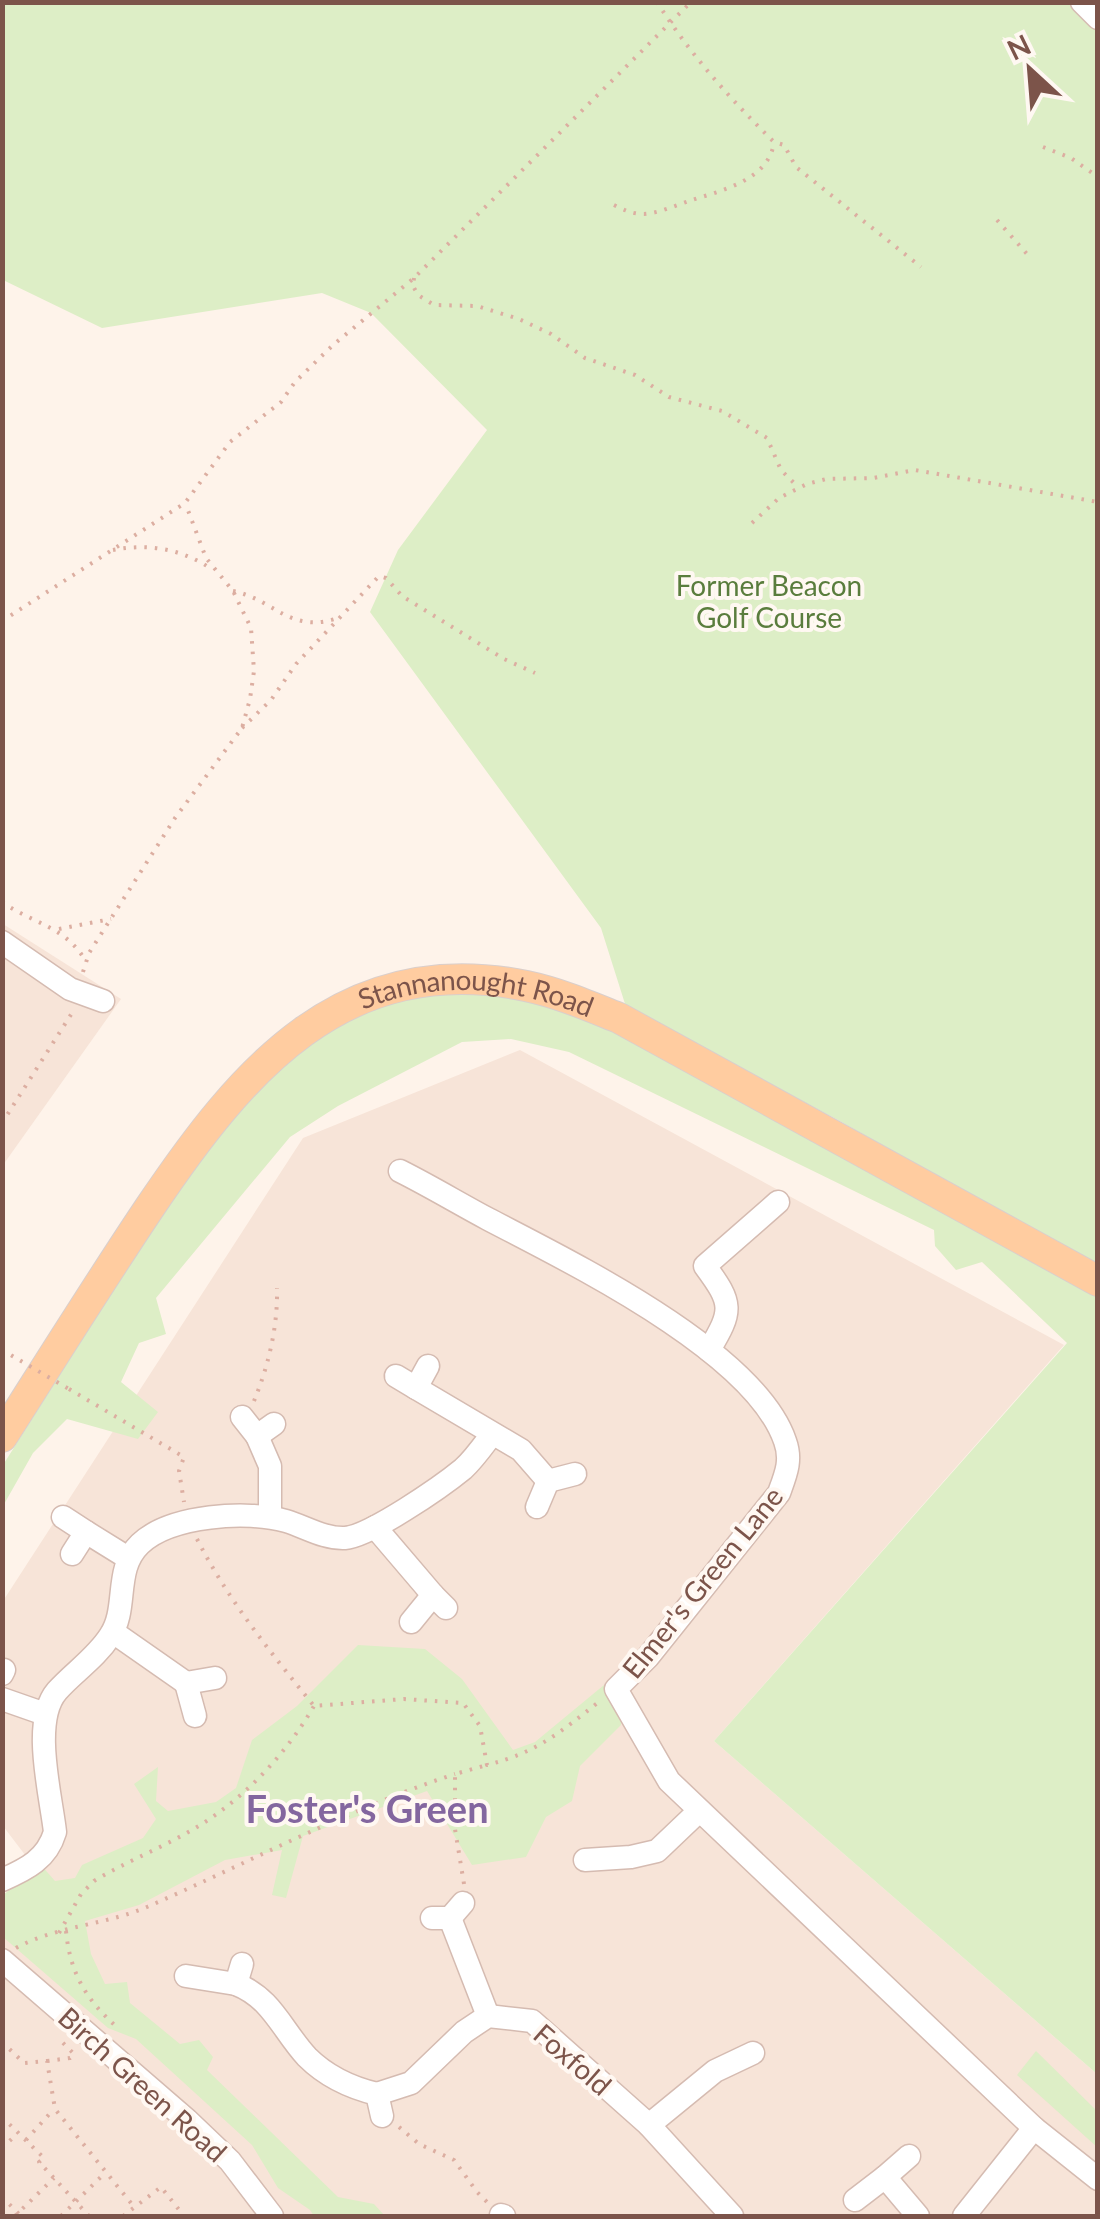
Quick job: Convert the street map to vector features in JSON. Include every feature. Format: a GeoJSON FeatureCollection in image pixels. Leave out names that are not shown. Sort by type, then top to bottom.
{"type":"FeatureCollection","features":[{"type":"Feature","properties":{"kind":"main road","name":"Stannanought Road"},"geometry":{"type":"LineString","coordinates":[[2,1437],[196,1138],[234,1092],[268,1058],[333,1012],[387,990],[429,982],[475,980],[524,986],[619,1018],[1098,1281]]}},
{"type":"Feature","properties":{"kind":"street"},"geometry":{"type":"LineString","coordinates":[[1082,2],[1098,18]]}},
{"type":"Feature","properties":{"kind":"street"},"geometry":{"type":"LineString","coordinates":[[2,942],[70,989],[93,998]]}},
{"type":"Feature","properties":{"kind":"street","name":"Elmer's Green Lane"},"geometry":{"type":"LineString","coordinates":[[400,1171],[665,1318],[709,1350],[766,1407],[786,1442],[788,1470],[779,1492],[648,1657],[616,1689],[669,1781],[1034,2128],[1098,2179]]}},
{"type":"Feature","properties":{"kind":"street"},"geometry":{"type":"LineString","coordinates":[[709,1350],[724,1325],[727,1310],[725,1294],[705,1266],[778,1202]]}},
{"type":"Feature","properties":{"kind":"street"},"geometry":{"type":"LineString","coordinates":[[428,1366],[406,1382],[522,1450],[548,1481]]}},
{"type":"Feature","properties":{"kind":"street"},"geometry":{"type":"LineString","coordinates":[[258,1426],[270,1466],[270,1517]]}},
{"type":"Feature","properties":{"kind":"street"},"geometry":{"type":"LineString","coordinates":[[2,1880],[39,1860],[50,1847],[55,1832],[44,1714],[54,1695],[96,1655],[113,1632],[121,1578],[128,1558],[141,1542],[158,1531],[222,1517],[270,1517],[330,1537],[361,1534],[461,1470],[492,1434]]}},
{"type":"Feature","properties":{"kind":"street"},"geometry":{"type":"LineString","coordinates":[[548,1481],[575,1474]]}},
{"type":"Feature","properties":{"kind":"street"},"geometry":{"type":"LineString","coordinates":[[537,1507],[548,1481]]}},
{"type":"Feature","properties":{"kind":"street"},"geometry":{"type":"LineString","coordinates":[[63,1517],[128,1558]]}},
{"type":"Feature","properties":{"kind":"street"},"geometry":{"type":"LineString","coordinates":[[375,1527],[439,1601],[412,1622]]}},
{"type":"Feature","properties":{"kind":"street"},"geometry":{"type":"LineString","coordinates":[[72,1554],[86,1532]]}},
{"type":"Feature","properties":{"kind":"street"},"geometry":{"type":"LineString","coordinates":[[113,1632],[186,1683],[195,1716]]}},
{"type":"Feature","properties":{"kind":"street"},"geometry":{"type":"LineString","coordinates":[[186,1683],[215,1678]]}},
{"type":"Feature","properties":{"kind":"street"},"geometry":{"type":"LineString","coordinates":[[2,1699],[44,1714]]}},
{"type":"Feature","properties":{"kind":"street"},"geometry":{"type":"LineString","coordinates":[[584,1860],[656,1851],[699,1811]]}},
{"type":"Feature","properties":{"kind":"street"},"geometry":{"type":"LineString","coordinates":[[186,1976],[239,1974],[322,2070],[380,2105],[411,2084],[464,2032],[488,2016],[448,1913]]}},
{"type":"Feature","properties":{"kind":"street","name":"Birch Green Road"},"geometry":{"type":"LineString","coordinates":[[10,1959],[202,2134],[250,2185],[272,2216]]}},
{"type":"Feature","properties":{"kind":"street","name":"Foxfold"},"geometry":{"type":"LineString","coordinates":[[488,2016],[532,2021],[649,2125],[720,2212]]}},
{"type":"Feature","properties":{"kind":"street"},"geometry":{"type":"LineString","coordinates":[[649,2125],[715,2071],[753,2052]]}},
{"type":"Feature","properties":{"kind":"street"},"geometry":{"type":"LineString","coordinates":[[964,2216],[1034,2128]]}},
{"type":"Feature","properties":{"kind":"street"},"geometry":{"type":"LineString","coordinates":[[856,2200],[909,2156]]}},
{"type":"Feature","properties":{"kind":"street"},"geometry":{"type":"LineString","coordinates":[[884,2177],[918,2216]]}},
{"type":"Feature","properties":{"kind":"path"},"geometry":{"type":"LineString","coordinates":[[657,2],[670,24],[774,142],[782,143],[796,167],[922,267]]}},
{"type":"Feature","properties":{"kind":"path"},"geometry":{"type":"LineString","coordinates":[[2,621],[185,503],[230,442],[281,402],[333,345],[414,278],[691,2]]}},
{"type":"Feature","properties":{"kind":"path"},"geometry":{"type":"LineString","coordinates":[[614,204],[629,212],[648,214],[725,189],[763,166],[774,142]]}},
{"type":"Feature","properties":{"kind":"path"},"geometry":{"type":"LineString","coordinates":[[1043,147],[1098,177]]}},
{"type":"Feature","properties":{"kind":"path"},"geometry":{"type":"LineString","coordinates":[[998,220],[1028,254]]}},
{"type":"Feature","properties":{"kind":"path"},"geometry":{"type":"LineString","coordinates":[[414,278],[415,291],[429,303],[477,306],[519,319],[551,334],[585,358],[635,375],[669,397],[722,411],[766,438],[784,475],[798,488]]}},
{"type":"Feature","properties":{"kind":"path"},"geometry":{"type":"LineString","coordinates":[[752,523],[779,498],[798,488],[826,479],[865,479],[915,470],[1098,502]]}},
{"type":"Feature","properties":{"kind":"path"},"geometry":{"type":"LineString","coordinates":[[185,503],[197,540],[234,591],[251,628],[252,685],[242,728]]}},
{"type":"Feature","properties":{"kind":"path"},"geometry":{"type":"LineString","coordinates":[[108,551],[159,548],[190,557],[218,574]]}},
{"type":"Feature","properties":{"kind":"path"},"geometry":{"type":"LineString","coordinates":[[85,960],[175,818],[242,728],[378,576],[386,578],[402,596],[535,674]]}},
{"type":"Feature","properties":{"kind":"path"},"geometry":{"type":"LineString","coordinates":[[234,591],[248,594],[300,622],[340,617]]}},
{"type":"Feature","properties":{"kind":"path"},"geometry":{"type":"LineString","coordinates":[[2,902],[34,923],[59,929],[112,920]]}},
{"type":"Feature","properties":{"kind":"path"},"geometry":{"type":"LineString","coordinates":[[2,1124],[93,998],[85,960],[59,929]]}},
{"type":"Feature","properties":{"kind":"path"},"geometry":{"type":"LineString","coordinates":[[258,1426],[250,1411],[268,1368],[266,1357],[275,1329],[277,1288]]}},
{"type":"Feature","properties":{"kind":"path"},"geometry":{"type":"LineString","coordinates":[[2,1350],[184,1457],[178,1471],[189,1522],[223,1589],[314,1706]]}},
{"type":"Feature","properties":{"kind":"path"},"geometry":{"type":"LineString","coordinates":[[10,1959],[58,1933],[144,1908],[294,1836],[455,1774],[522,1756],[546,1743],[618,1686]]}},
{"type":"Feature","properties":{"kind":"path"},"geometry":{"type":"LineString","coordinates":[[314,1706],[404,1699],[463,1703],[480,1726],[487,1765]]}},
{"type":"Feature","properties":{"kind":"path"},"geometry":{"type":"LineString","coordinates":[[58,1933],[94,1880],[196,1828],[231,1804],[300,1729],[314,1706]]}},
{"type":"Feature","properties":{"kind":"path"},"geometry":{"type":"LineString","coordinates":[[448,1913],[465,1875],[454,1830],[455,1774]]}},
{"type":"Feature","properties":{"kind":"path"},"geometry":{"type":"LineString","coordinates":[[66,1930],[79,1983],[96,2009],[118,2028]]}},
{"type":"Feature","properties":{"kind":"path"},"geometry":{"type":"LineString","coordinates":[[2,2042],[24,2063],[70,2058],[74,2054],[58,2037]]}},
{"type":"Feature","properties":{"kind":"path"},"geometry":{"type":"LineString","coordinates":[[47,2061],[55,2109],[134,2208]]}},
{"type":"Feature","properties":{"kind":"path"},"geometry":{"type":"LineString","coordinates":[[380,2105],[419,2144],[454,2160],[477,2192],[502,2216]]}},
{"type":"Feature","properties":{"kind":"path"},"geometry":{"type":"LineString","coordinates":[[26,2140],[55,2109]]}},
{"type":"Feature","properties":{"kind":"path"},"geometry":{"type":"LineString","coordinates":[[2,2117],[44,2158],[39,2162],[89,2216]]}},
{"type":"Feature","properties":{"kind":"path"},"geometry":{"type":"LineString","coordinates":[[2,2148],[18,2132]]}},
{"type":"Feature","properties":{"kind":"path"},"geometry":{"type":"LineString","coordinates":[[61,2216],[106,2172]]}},
{"type":"Feature","properties":{"kind":"path"},"geometry":{"type":"LineString","coordinates":[[2,2197],[18,2215],[54,2178]]}},
{"type":"Feature","properties":{"kind":"path"},"geometry":{"type":"LineString","coordinates":[[123,2216],[161,2187],[184,2216]]}},
{"type":"Feature","properties":{"kind":"shaded area"},"geometry":{"type":"Polygon","coordinates":[[[3,924],[121,999],[3,1165],[3,924]]]}},
{"type":"Feature","properties":{"kind":"shaded area"},"geometry":{"type":"Polygon","coordinates":[[[520,1050],[1064,1345],[714,1741],[1097,2074],[1097,2216],[3,2216],[3,1901],[35,1868],[3,1826],[3,1601],[303,1138],[520,1050]]]}},
{"type":"Feature","properties":{"kind":"green space","name":"Former Beacon Golf Course"},"geometry":{"type":"Polygon","coordinates":[[[2,3],[1097,3],[1097,1267],[838,1120],[626,1007],[601,928],[370,612],[398,550],[487,430],[371,313],[322,293],[102,328],[3,280],[2,3]]]}},
{"type":"Feature","properties":{"kind":"green space"},"geometry":{"type":"Polygon","coordinates":[[[469,983],[584,1009],[1097,1286],[1097,2074],[714,1741],[1067,1343],[982,1262],[956,1270],[935,1246],[934,1230],[569,1052],[511,1039],[462,1042],[338,1106],[290,1137],[156,1298],[166,1334],[139,1343],[121,1382],[158,1412],[138,1439],[67,1419],[33,1453],[3,1506],[3,1465],[214,1130],[268,1069],[365,1007],[469,983]]]}},
{"type":"Feature","properties":{"kind":"green space"},"geometry":{"type":"Polygon","coordinates":[[[358,1645],[425,1649],[462,1679],[513,1750],[535,1742],[604,1685],[621,1702],[621,1725],[580,1766],[572,1801],[546,1817],[526,1857],[472,1865],[427,1791],[303,1836],[286,1898],[272,1895],[282,1850],[225,1860],[139,1905],[85,1921],[91,1954],[105,1984],[127,1982],[130,2003],[180,2044],[199,2040],[213,2057],[207,2070],[338,2197],[374,2204],[385,2216],[314,2216],[278,2188],[252,2145],[136,2039],[108,2028],[3,1937],[3,1895],[41,1865],[55,1881],[75,1878],[82,1865],[143,1838],[156,1819],[134,1784],[158,1767],[156,1801],[168,1811],[216,1802],[236,1788],[252,1740],[297,1706],[358,1645]]]}},
{"type":"Feature","properties":{"kind":"green space"},"geometry":{"type":"Polygon","coordinates":[[[1036,2051],[1097,2111],[1097,2147],[1017,2075],[1036,2051]]]}},
{"type":"Feature","properties":{"kind":"district","name":"Foster's Green"},"geometry":{"type":"Point","coordinates":[367,1808]}}]}
